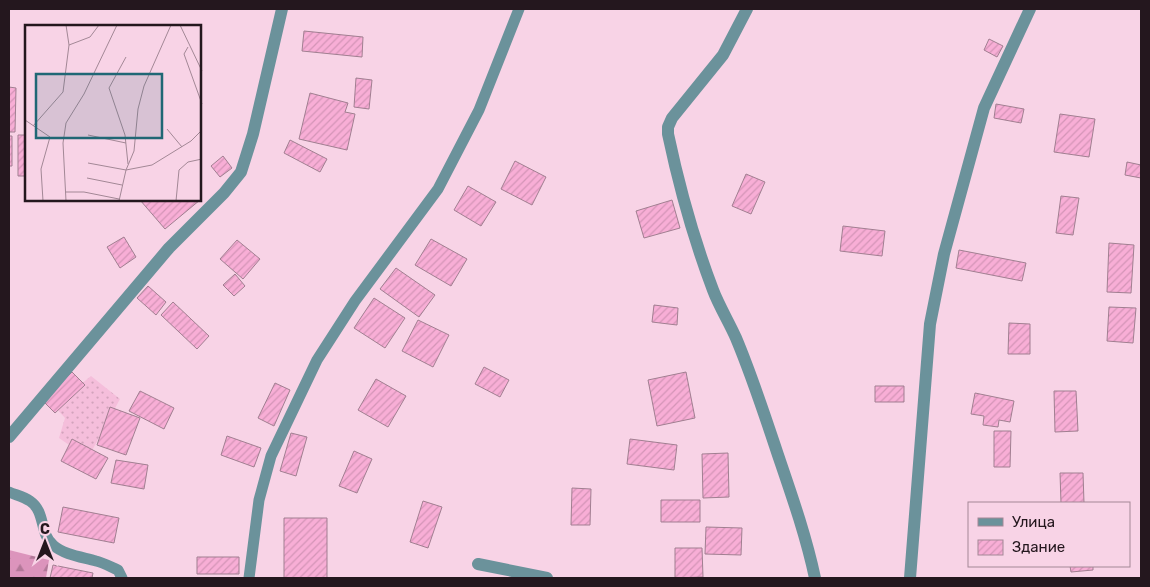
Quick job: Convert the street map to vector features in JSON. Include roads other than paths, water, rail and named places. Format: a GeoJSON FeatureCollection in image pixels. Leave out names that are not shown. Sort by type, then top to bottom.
{"type":"FeatureCollection","features":[{"type":"Feature","properties":{"kind":"street"},"geometry":{"type":"LineString","coordinates":[[9,437],[169,248],[224,193],[241,172],[253,134],[282,9]]}},
{"type":"Feature","properties":{"kind":"street"},"geometry":{"type":"LineString","coordinates":[[746,9],[723,54],[672,118],[668,127],[668,134],[682,193],[713,291],[736,338],[769,427],[796,508],[815,578]]}},
{"type":"Feature","properties":{"kind":"street"},"geometry":{"type":"LineString","coordinates":[[910,578],[930,324],[944,254],[984,108],[1030,9]]}},
{"type":"Feature","properties":{"kind":"street"},"geometry":{"type":"LineString","coordinates":[[478,564],[547,578]]}},
{"type":"Feature","properties":{"kind":"lane"},"geometry":{"type":"LineString","coordinates":[[249,578],[260,500],[271,456],[317,360],[355,301],[438,189],[479,110],[519,9]]}},
{"type":"Feature","properties":{"kind":"lane"},"geometry":{"type":"LineString","coordinates":[[9,492],[29,500],[38,507],[42,516],[45,534],[52,544],[64,552],[99,561],[118,570],[122,578]]}}]}
